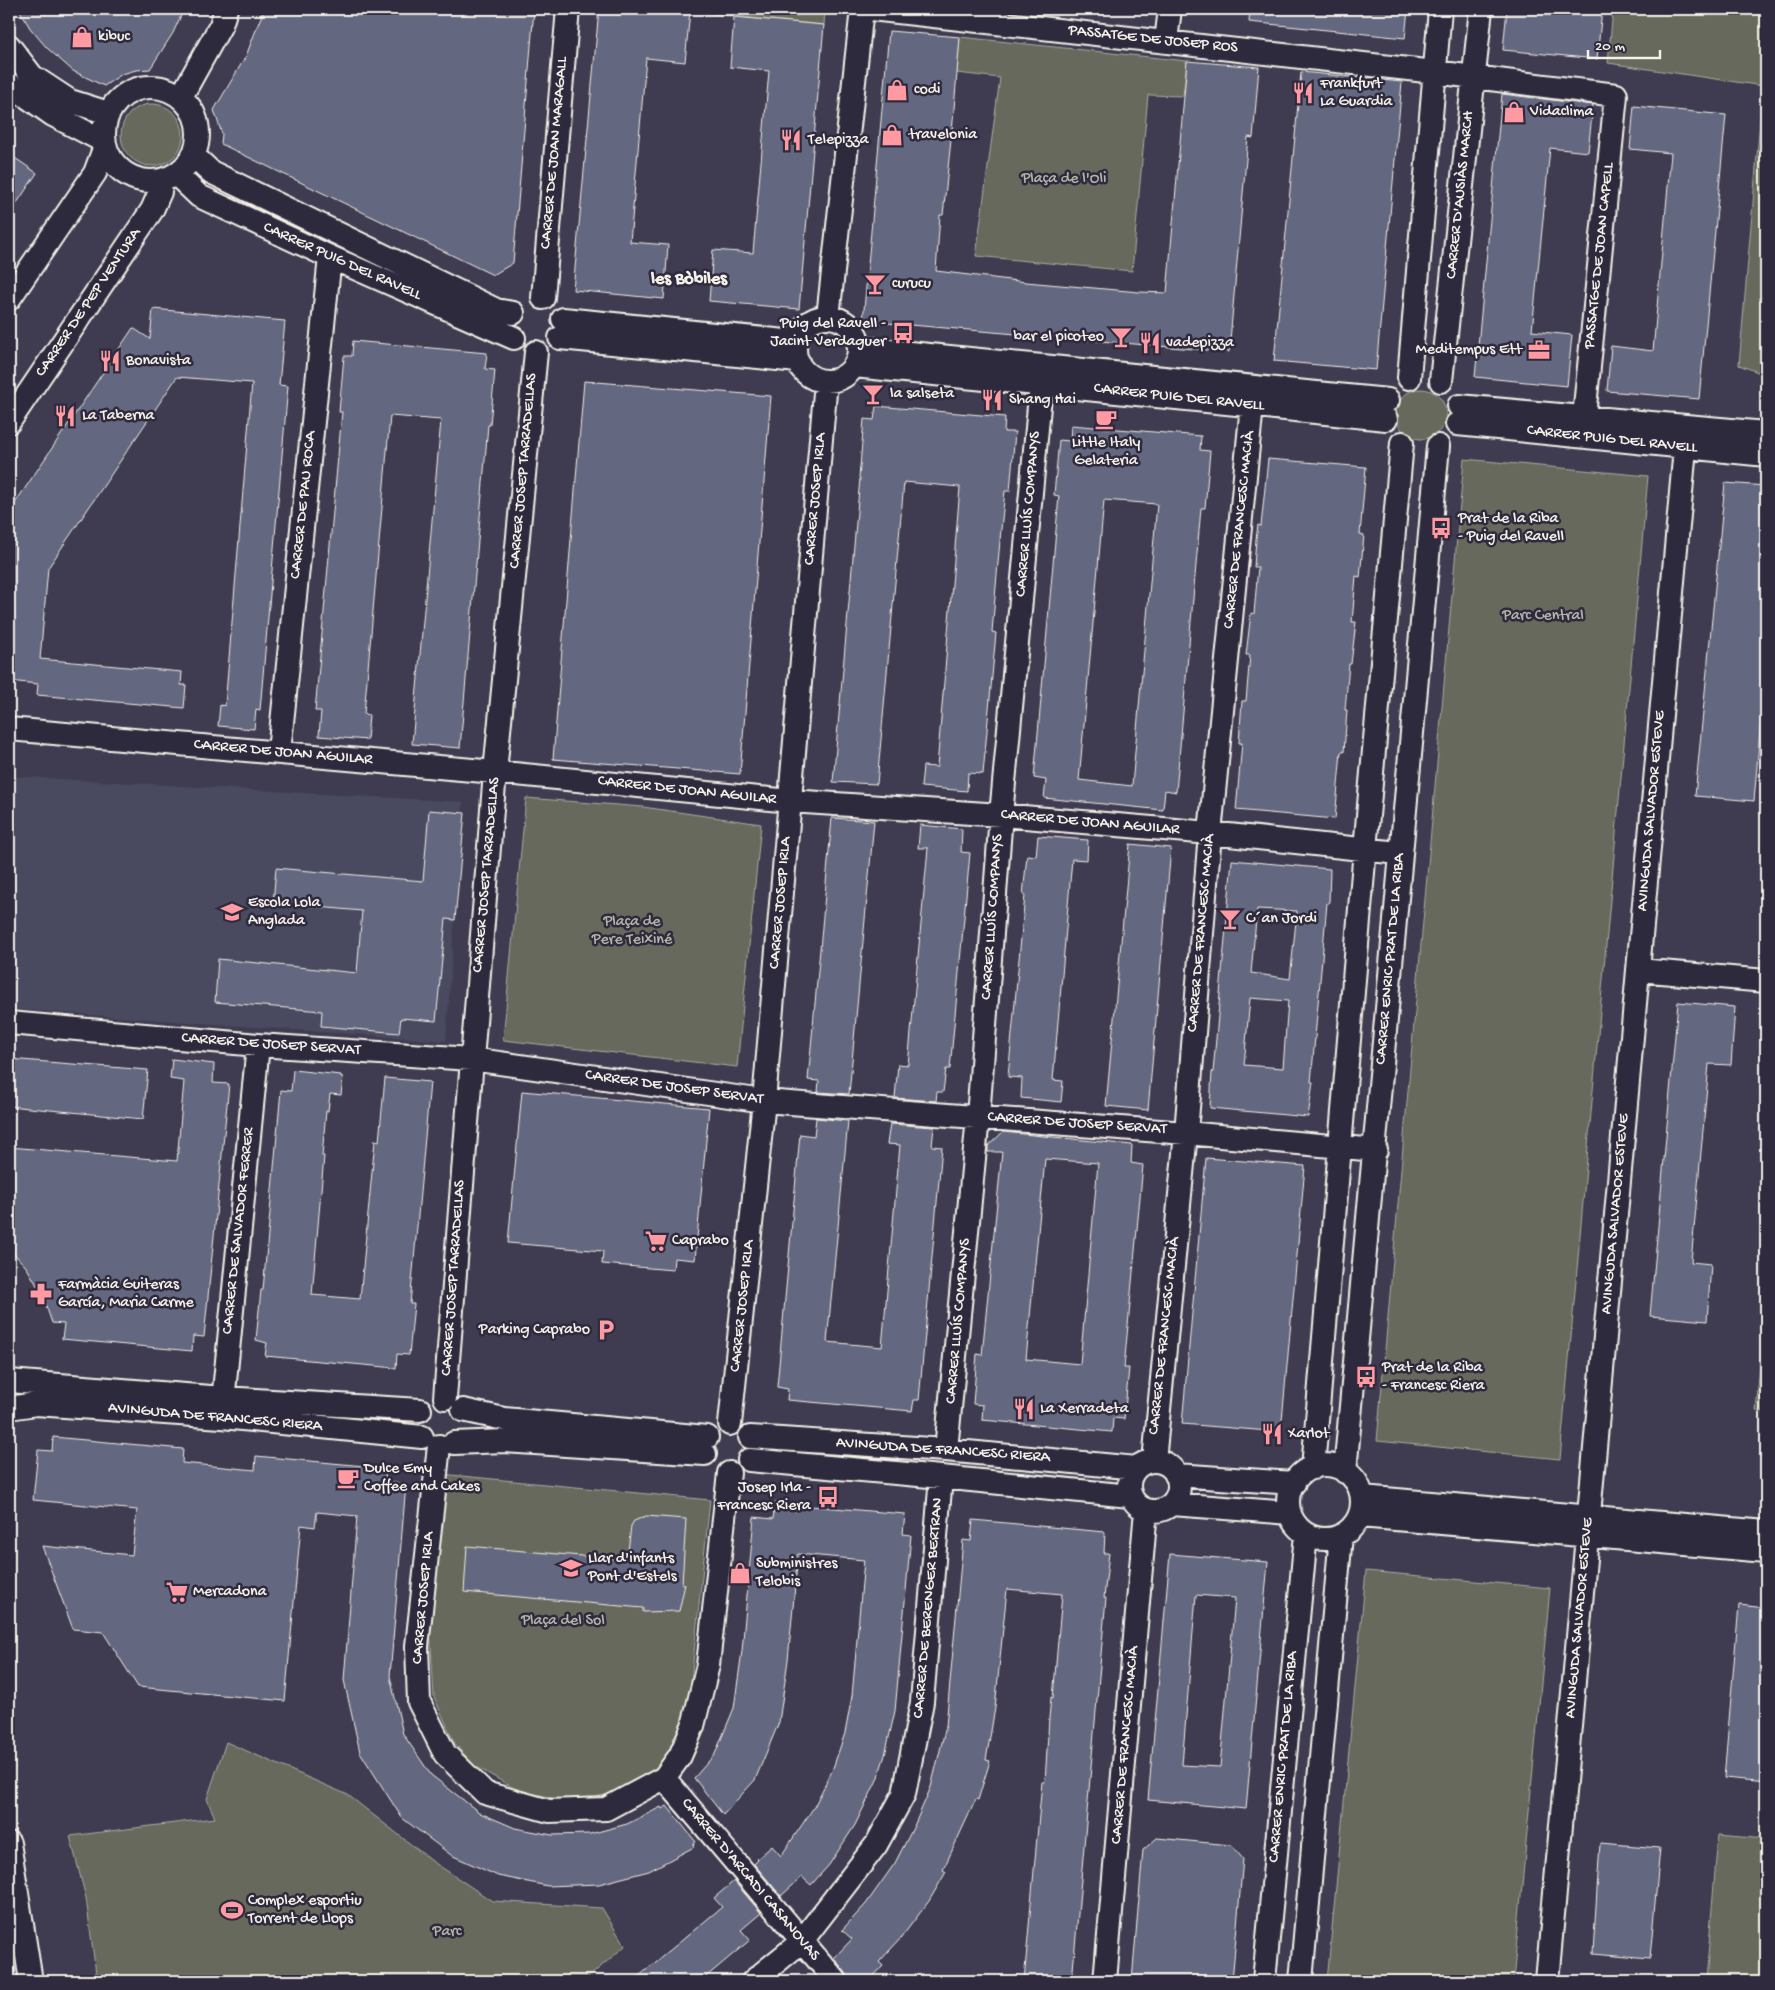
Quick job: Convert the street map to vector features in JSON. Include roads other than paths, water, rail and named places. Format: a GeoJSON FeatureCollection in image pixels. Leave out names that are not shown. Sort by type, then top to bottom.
{"type":"FeatureCollection","features":[{"type":"Feature","properties":{"kind":"street"},"geometry":{"type":"LineString","coordinates":[[181,97],[221,26],[226,9]]}},
{"type":"Feature","properties":{"kind":"street","name":"CARRER DE JOAN MARAGALL"},"geometry":{"type":"LineString","coordinates":[[543,298],[568,9]]}},
{"type":"Feature","properties":{"kind":"street"},"geometry":{"type":"LineString","coordinates":[[828,317],[862,9]]}},
{"type":"Feature","properties":{"kind":"street","name":"PASSATGE DE JOSEP ROS"},"geometry":{"type":"LineString","coordinates":[[871,9],[1435,72],[1616,95]]}},
{"type":"Feature","properties":{"kind":"street"},"geometry":{"type":"LineString","coordinates":[[1166,41],[1170,9]]}},
{"type":"Feature","properties":{"kind":"street"},"geometry":{"type":"LineString","coordinates":[[1409,378],[1440,9]]}},
{"type":"Feature","properties":{"kind":"street","name":"CARRER D'AUSIÀS MARCH"},"geometry":{"type":"LineString","coordinates":[[1441,381],[1481,9]]}},
{"type":"Feature","properties":{"kind":"street"},"geometry":{"type":"LineString","coordinates":[[9,46],[32,76],[70,101],[108,113]]}},
{"type":"Feature","properties":{"kind":"street"},"geometry":{"type":"LineString","coordinates":[[9,84],[52,115],[104,144],[110,160],[120,170],[132,178],[145,182],[168,178],[186,166],[194,156],[198,140],[197,124],[191,110],[181,97],[168,90],[155,87],[141,88],[127,93],[116,102],[108,113],[105,123],[104,144],[95,173],[9,299]]}},
{"type":"Feature","properties":{"kind":"street","name":"PASSATGE DE JOAN CAPELL"},"geometry":{"type":"LineString","coordinates":[[1584,417],[1616,95]]}},
{"type":"Feature","properties":{"kind":"street","name":"CARRER PUIG DEL RAVELL"},"geometry":{"type":"LineString","coordinates":[[194,156],[210,172],[496,310],[513,312]]}},
{"type":"Feature","properties":{"kind":"street","name":"CARRER PUIG DEL RAVELL"},"geometry":{"type":"LineString","coordinates":[[168,178],[199,196],[330,257],[514,338]]}},
{"type":"Feature","properties":{"kind":"street","name":"CARRER DE PEP VENTURA"},"geometry":{"type":"LineString","coordinates":[[9,422],[152,210],[168,178]]}},
{"type":"Feature","properties":{"kind":"street","name":"CARRER DE PAU ROCA"},"geometry":{"type":"LineString","coordinates":[[279,752],[330,257]]}},
{"type":"Feature","properties":{"kind":"street"},"geometry":{"type":"LineString","coordinates":[[543,298],[557,306],[562,328],[552,348],[536,352],[519,345],[510,330],[510,321],[518,305],[525,300],[543,298]]}},
{"type":"Feature","properties":{"kind":"street"},"geometry":{"type":"LineString","coordinates":[[828,317],[838,318],[854,331],[856,357],[842,377],[826,381],[808,374],[801,367],[797,351],[802,328],[810,322],[828,317]]}},
{"type":"Feature","properties":{"kind":"street"},"geometry":{"type":"LineString","coordinates":[[562,328],[797,351]]}},
{"type":"Feature","properties":{"kind":"street","name":"CARRER JOSEP TARRADELLAS"},"geometry":{"type":"LineString","coordinates":[[454,1404],[471,1059],[495,772],[536,352]]}},
{"type":"Feature","properties":{"kind":"street","name":"CARRER PUIG DEL RAVELL"},"geometry":{"type":"LineString","coordinates":[[856,357],[1041,385],[1252,405],[1387,409]]}},
{"type":"Feature","properties":{"kind":"street","name":"CARRER PUIG DEL RAVELL"},"geometry":{"type":"LineString","coordinates":[[856,357],[1387,409]]}},
{"type":"Feature","properties":{"kind":"street"},"geometry":{"type":"LineString","coordinates":[[1427,376],[1441,381],[1451,390],[1458,415],[1450,437],[1438,446],[1419,449],[1402,443],[1390,431],[1387,409],[1392,391],[1409,378],[1427,376]]}},
{"type":"Feature","properties":{"kind":"street","name":"CARRER JOSEP IRLA"},"geometry":{"type":"LineString","coordinates":[[730,1424],[764,1101],[826,381]]}},
{"type":"Feature","properties":{"kind":"street","name":"CARRER LLUÍS COMPANYS"},"geometry":{"type":"LineString","coordinates":[[946,1450],[978,1117],[1001,815],[1041,385]]}},
{"type":"Feature","properties":{"kind":"street","name":"CARRER DE FRANCESC MACIÀ"},"geometry":{"type":"LineString","coordinates":[[1145,1465],[1186,1132],[1210,833],[1252,405]]}},
{"type":"Feature","properties":{"kind":"street","name":"CARRER PUIG DEL RAVELL"},"geometry":{"type":"LineString","coordinates":[[1458,415],[1584,417],[1766,433]]}},
{"type":"Feature","properties":{"kind":"street","name":"CARRER PUIG DEL RAVELL"},"geometry":{"type":"LineString","coordinates":[[1458,415],[1685,448],[1766,455]]}},
{"type":"Feature","properties":{"kind":"street"},"geometry":{"type":"LineString","coordinates":[[1313,1468],[1365,849],[1402,443]]}},
{"type":"Feature","properties":{"kind":"street","name":"CARRER ENRIC PRAT DE LA RIBA"},"geometry":{"type":"LineString","coordinates":[[1345,1472],[1376,1150],[1400,853],[1438,446]]}},
{"type":"Feature","properties":{"kind":"street","name":"AVINGUDA SALVADOR ESTEVE"},"geometry":{"type":"LineString","coordinates":[[1547,1981],[1685,448]]}},
{"type":"Feature","properties":{"kind":"street","name":"CARRER DE JOAN AGUILAR"},"geometry":{"type":"LineString","coordinates":[[9,729],[279,752],[790,801],[1001,815],[1210,833],[1400,853]]}},
{"type":"Feature","properties":{"kind":"street"},"geometry":{"type":"LineString","coordinates":[[1638,970],[1766,981]]}},
{"type":"Feature","properties":{"kind":"street","name":"CARRER DE JOSEP SERVAT"},"geometry":{"type":"LineString","coordinates":[[9,1022],[258,1045],[471,1059],[764,1101],[1186,1132],[1376,1150]]}},
{"type":"Feature","properties":{"kind":"street","name":"CARRER DE SALVADOR FERRER"},"geometry":{"type":"LineString","coordinates":[[222,1408],[258,1045]]}},
{"type":"Feature","properties":{"kind":"street","name":"AVINGUDA DE FRANCESC RIERA"},"geometry":{"type":"LineString","coordinates":[[9,1381],[222,1408],[438,1442],[504,1441],[706,1446]]}},
{"type":"Feature","properties":{"kind":"street"},"geometry":{"type":"LineString","coordinates":[[454,1404],[466,1424],[460,1438],[438,1442],[417,1424],[420,1410],[431,1400],[454,1404],[504,1419],[706,1446]]}},
{"type":"Feature","properties":{"kind":"street","name":"AVINGUDA DE FRANCESC RIERA"},"geometry":{"type":"LineString","coordinates":[[9,1408],[36,1404],[420,1410]]}},
{"type":"Feature","properties":{"kind":"street"},"geometry":{"type":"LineString","coordinates":[[730,1424],[738,1426],[750,1437],[753,1451],[749,1460],[741,1469],[729,1473],[717,1470],[712,1466],[706,1446],[715,1428],[730,1424]]}},
{"type":"Feature","properties":{"kind":"street","name":"AVINGUDA DE FRANCESC RIERA"},"geometry":{"type":"LineString","coordinates":[[750,1437],[1145,1465]]}},
{"type":"Feature","properties":{"kind":"street","name":"CARRER JOSEP IRLA"},"geometry":{"type":"LineString","coordinates":[[438,1442],[417,1646],[419,1702],[445,1754],[485,1793],[549,1811],[606,1808],[664,1778],[680,1756],[692,1726],[708,1665],[729,1473]]}},
{"type":"Feature","properties":{"kind":"street","name":"AVINGUDA DE FRANCESC RIERA"},"geometry":{"type":"LineString","coordinates":[[749,1460],[941,1477],[1138,1503]]}},
{"type":"Feature","properties":{"kind":"street"},"geometry":{"type":"LineString","coordinates":[[1145,1465],[1169,1466],[1176,1475],[1179,1487],[1177,1495],[1172,1504],[1159,1511],[1138,1503],[1128,1488],[1129,1479],[1145,1465]]}},
{"type":"Feature","properties":{"kind":"street"},"geometry":{"type":"LineString","coordinates":[[1334,1467],[1345,1472],[1356,1481],[1361,1507],[1354,1525],[1341,1536],[1326,1539],[1306,1534],[1298,1527],[1290,1513],[1289,1497],[1294,1482],[1302,1474],[1313,1468],[1334,1467]]}},
{"type":"Feature","properties":{"kind":"street"},"geometry":{"type":"LineString","coordinates":[[1176,1475],[1294,1482]]}},
{"type":"Feature","properties":{"kind":"street","name":"CARRER DE BERENGER BERTRAN"},"geometry":{"type":"LineString","coordinates":[[753,1981],[801,1942],[876,1845],[904,1794],[922,1702],[941,1477]]}},
{"type":"Feature","properties":{"kind":"street","name":"CARRER DE FRANCESC MACIÀ"},"geometry":{"type":"LineString","coordinates":[[1105,1981],[1138,1503]]}},
{"type":"Feature","properties":{"kind":"street"},"geometry":{"type":"LineString","coordinates":[[1172,1504],[1290,1513]]}},
{"type":"Feature","properties":{"kind":"street"},"geometry":{"type":"LineString","coordinates":[[1361,1507],[1588,1526],[1766,1532]]}},
{"type":"Feature","properties":{"kind":"street"},"geometry":{"type":"LineString","coordinates":[[1588,1526],[1766,1552]]}},
{"type":"Feature","properties":{"kind":"street","name":"CARRER ENRIC PRAT DE LA RIBA"},"geometry":{"type":"LineString","coordinates":[[1264,1981],[1306,1534]]}},
{"type":"Feature","properties":{"kind":"street"},"geometry":{"type":"LineString","coordinates":[[1301,1981],[1341,1536]]}},
{"type":"Feature","properties":{"kind":"street","name":"CARRER D'ARCADI CASANOVAS"},"geometry":{"type":"LineString","coordinates":[[664,1778],[836,1981]]}},
{"type":"Feature","properties":{"kind":"street"},"geometry":{"type":"LineString","coordinates":[[9,1843],[31,1981]]}},
{"type":"Feature","properties":{"kind":"place","name":"kibuc"},"geometry":{"type":"Point","coordinates":[82,37]}},
{"type":"Feature","properties":{"kind":"place","name":"codi"},"geometry":{"type":"Point","coordinates":[897,90]}},
{"type":"Feature","properties":{"kind":"place","name":"Frankfurt La Guardia"},"geometry":{"type":"Point","coordinates":[1303,93]}},
{"type":"Feature","properties":{"kind":"place","name":"Vidaclima"},"geometry":{"type":"Point","coordinates":[1514,112]}},
{"type":"Feature","properties":{"kind":"place","name":"travelonia"},"geometry":{"type":"Point","coordinates":[892,135]}},
{"type":"Feature","properties":{"kind":"place","name":"Telepizza"},"geometry":{"type":"Point","coordinates":[791,140]}},
{"type":"Feature","properties":{"kind":"place","name":"curucu"},"geometry":{"type":"Point","coordinates":[875,284]}},
{"type":"Feature","properties":{"kind":"place","name":"Puig del Ravell - Jacint Verdaguer"},"geometry":{"type":"Point","coordinates":[903,333]}},
{"type":"Feature","properties":{"kind":"place","name":"bar el picoteo"},"geometry":{"type":"Point","coordinates":[1121,337]}},
{"type":"Feature","properties":{"kind":"place","name":"vadepizza"},"geometry":{"type":"Point","coordinates":[1150,343]}},
{"type":"Feature","properties":{"kind":"place","name":"Meditempus Ett"},"geometry":{"type":"Point","coordinates":[1539,350]}},
{"type":"Feature","properties":{"kind":"place","name":"Bonavista"},"geometry":{"type":"Point","coordinates":[110,361]}},
{"type":"Feature","properties":{"kind":"place","name":"la salseta"},"geometry":{"type":"Point","coordinates":[873,394]}},
{"type":"Feature","properties":{"kind":"place","name":"Shang Hai"},"geometry":{"type":"Point","coordinates":[992,400]}},
{"type":"Feature","properties":{"kind":"place","name":"La Taberna"},"geometry":{"type":"Point","coordinates":[65,416]}},
{"type":"Feature","properties":{"kind":"place","name":"Little Italy Gelateria"},"geometry":{"type":"Point","coordinates":[1106,419]}},
{"type":"Feature","properties":{"kind":"place","name":"Prat de la Riba - Puig del Ravell"},"geometry":{"type":"Point","coordinates":[1441,528]}},
{"type":"Feature","properties":{"kind":"place","name":"Escola Lola Anglada"},"geometry":{"type":"Point","coordinates":[232,912]}},
{"type":"Feature","properties":{"kind":"place","name":"C´an Jordi"},"geometry":{"type":"Point","coordinates":[1230,919]}},
{"type":"Feature","properties":{"kind":"place","name":"Caprabo"},"geometry":{"type":"Point","coordinates":[656,1241]}},
{"type":"Feature","properties":{"kind":"place","name":"Farmàcia Guiteras García, Maria Carme"},"geometry":{"type":"Point","coordinates":[41,1294]}},
{"type":"Feature","properties":{"kind":"place","name":"Parking Caprabo"},"geometry":{"type":"Point","coordinates":[606,1330]}},
{"type":"Feature","properties":{"kind":"place","name":"Prat de la Riba - Francesc Riera"},"geometry":{"type":"Point","coordinates":[1366,1377]}},
{"type":"Feature","properties":{"kind":"place","name":"La Xerradeta"},"geometry":{"type":"Point","coordinates":[1024,1409]}},
{"type":"Feature","properties":{"kind":"place","name":"Xarlot"},"geometry":{"type":"Point","coordinates":[1272,1434]}},
{"type":"Feature","properties":{"kind":"place","name":"Dulce Emy Coffee and Cakes"},"geometry":{"type":"Point","coordinates":[348,1478]}},
{"type":"Feature","properties":{"kind":"place","name":"Josep Irla - Francesc Riera"},"geometry":{"type":"Point","coordinates":[828,1497]}},
{"type":"Feature","properties":{"kind":"place","name":"Llar d'infants Pont d'Estels"},"geometry":{"type":"Point","coordinates":[571,1568]}},
{"type":"Feature","properties":{"kind":"place","name":"Subministres Telobis"},"geometry":{"type":"Point","coordinates":[740,1573]}},
{"type":"Feature","properties":{"kind":"place","name":"Mercadona"},"geometry":{"type":"Point","coordinates":[177,1592]}},
{"type":"Feature","properties":{"kind":"place","name":"Complex esportiu Torrent de Llops"},"geometry":{"type":"Point","coordinates":[232,1910]}},
{"type":"Feature","properties":{"kind":"district","name":"les Bòbiles"},"geometry":{"type":"Point","coordinates":[689,279]}},
{"type":"Feature","properties":{"kind":"park label","name":"Plaça de l'Oli"},"geometry":{"type":"Point","coordinates":[1064,179]}},
{"type":"Feature","properties":{"kind":"park label","name":"Parc Central"},"geometry":{"type":"Point","coordinates":[1543,616]}},
{"type":"Feature","properties":{"kind":"park label","name":"Plaça de Pere Teixiné"},"geometry":{"type":"Point","coordinates":[632,931]}},
{"type":"Feature","properties":{"kind":"park label","name":"Plaça del Sol"},"geometry":{"type":"Point","coordinates":[563,1621]}},
{"type":"Feature","properties":{"kind":"park label","name":"Parc"},"geometry":{"type":"Point","coordinates":[447,1932]}}]}
